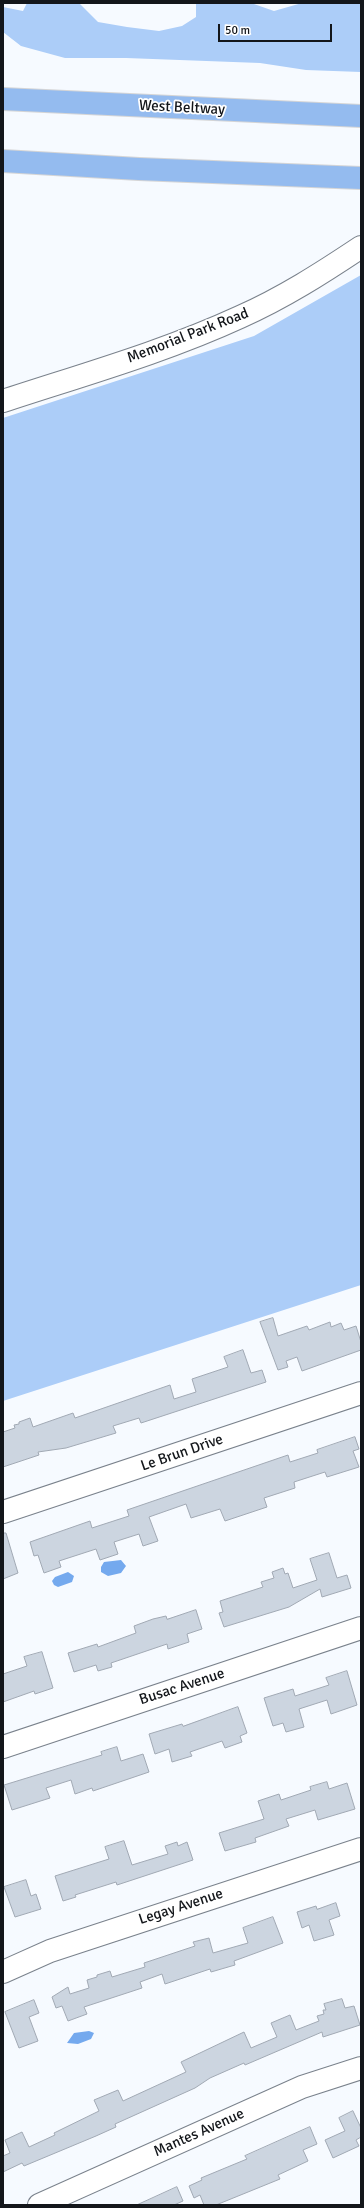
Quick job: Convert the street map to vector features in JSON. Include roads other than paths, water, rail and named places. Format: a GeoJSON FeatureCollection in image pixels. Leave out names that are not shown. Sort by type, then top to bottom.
{"type":"FeatureCollection","features":[{"type":"Feature","properties":{"kind":"highway","name":"West Beltway"},"geometry":{"type":"LineString","coordinates":[[3,99],[361,116]]}},
{"type":"Feature","properties":{"kind":"highway"},"geometry":{"type":"LineString","coordinates":[[3,161],[140,169],[359,178]]}},
{"type":"Feature","properties":{"kind":"street","name":"Memorial Park Road"},"geometry":{"type":"LineString","coordinates":[[3,401],[141,356],[240,318],[275,300],[361,247]]}},
{"type":"Feature","properties":{"kind":"street","name":"Le Brun Drive"},"geometry":{"type":"LineString","coordinates":[[3,1512],[361,1393]]}},
{"type":"Feature","properties":{"kind":"street","name":"Busac Avenue"},"geometry":{"type":"LineString","coordinates":[[3,1747],[361,1628]]}},
{"type":"Feature","properties":{"kind":"street","name":"Legay Avenue"},"geometry":{"type":"LineString","coordinates":[[3,1972],[50,1951],[361,1849]]}},
{"type":"Feature","properties":{"kind":"street","name":"Mantes Avenue"},"geometry":{"type":"LineString","coordinates":[[39,2205],[302,2087],[334,2075],[361,2068]]}}]}
